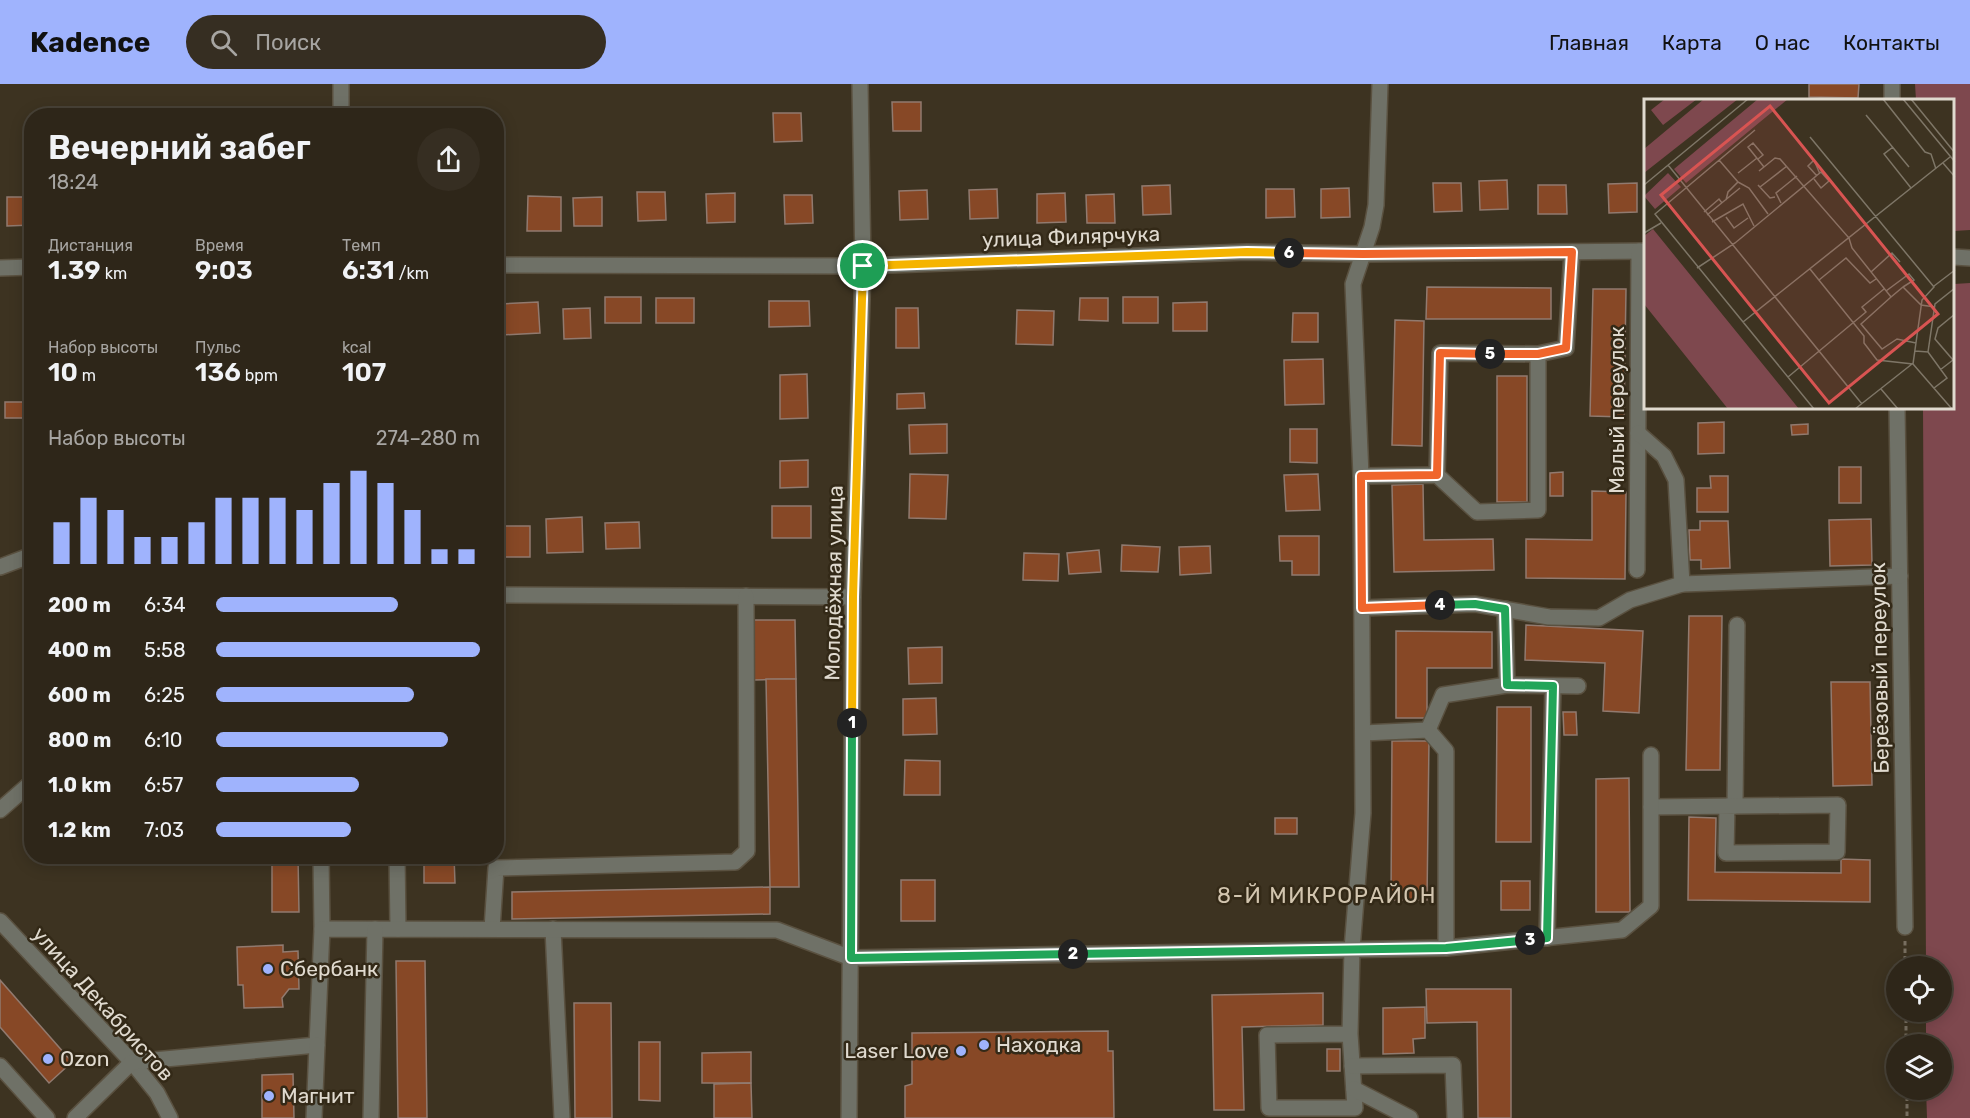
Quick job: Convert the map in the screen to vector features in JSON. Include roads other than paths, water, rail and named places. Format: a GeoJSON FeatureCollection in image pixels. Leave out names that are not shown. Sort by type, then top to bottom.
{"type":"FeatureCollection","features":[{"type":"Feature","properties":{"kind":"street"},"geometry":{"type":"LineString","coordinates":[[341,84],[341,108]]}},
{"type":"Feature","properties":{"kind":"street","name":"Молодёжная улица"},"geometry":{"type":"LineString","coordinates":[[849,1118],[853,597],[863,266],[860,84]]}},
{"type":"Feature","properties":{"kind":"street"},"geometry":{"type":"LineString","coordinates":[[1350,1034],[1267,1035],[1269,1108],[1355,1108],[1350,1034],[1352,949],[1363,813],[1363,733],[1361,476],[1353,284],[1377,205],[1380,84]]}},
{"type":"Feature","properties":{"kind":"street","name":"улица Филярчука"},"geometry":{"type":"LineString","coordinates":[[504,266],[863,266],[1247,252],[1363,254],[1642,251]]}},
{"type":"Feature","properties":{"kind":"street","name":"Малый переулок"},"geometry":{"type":"LineString","coordinates":[[1637,570],[1638,433],[1642,397],[1642,251]]}},
{"type":"Feature","properties":{"kind":"street"},"geometry":{"type":"LineString","coordinates":[[1437,475],[1440,353],[1538,354],[1566,348],[1572,252]]}},
{"type":"Feature","properties":{"kind":"street"},"geometry":{"type":"LineString","coordinates":[[1955,257],[1970,258]]}},
{"type":"Feature","properties":{"kind":"street"},"geometry":{"type":"LineString","coordinates":[[0,268],[24,267]]}},
{"type":"Feature","properties":{"kind":"street"},"geometry":{"type":"LineString","coordinates":[[1361,476],[1437,475],[1477,512],[1538,510],[1538,354]]}},
{"type":"Feature","properties":{"kind":"street","name":"Берёзовый переулок"},"geometry":{"type":"LineString","coordinates":[[1897,410],[1905,927]]}},
{"type":"Feature","properties":{"kind":"street"},"geometry":{"type":"LineString","coordinates":[[1638,433],[1664,456],[1676,480],[1682,584]]}},
{"type":"Feature","properties":{"kind":"street"},"geometry":{"type":"LineString","coordinates":[[0,567],[24,558]]}},
{"type":"Feature","properties":{"kind":"street"},"geometry":{"type":"LineString","coordinates":[[1362,608],[1475,604],[1549,616],[1599,618],[1630,600],[1682,584],[1900,576]]}},
{"type":"Feature","properties":{"kind":"street"},"geometry":{"type":"LineString","coordinates":[[504,594],[853,597]]}},
{"type":"Feature","properties":{"kind":"street"},"geometry":{"type":"LineString","coordinates":[[492,929],[496,868],[735,862],[747,851],[746,596]]}},
{"type":"Feature","properties":{"kind":"street"},"geometry":{"type":"LineString","coordinates":[[1505,609],[1507,685]]}},
{"type":"Feature","properties":{"kind":"street"},"geometry":{"type":"LineString","coordinates":[[1651,807],[1731,806],[1838,806],[1838,852],[1726,853],[1731,806],[1737,626]]}},
{"type":"Feature","properties":{"kind":"street"},"geometry":{"type":"LineString","coordinates":[[1428,730],[1443,695],[1507,685],[1578,686]]}},
{"type":"Feature","properties":{"kind":"street"},"geometry":{"type":"LineString","coordinates":[[1547,938],[1553,686]]}},
{"type":"Feature","properties":{"kind":"street"},"geometry":{"type":"LineString","coordinates":[[1363,733],[1428,730]]}},
{"type":"Feature","properties":{"kind":"street"},"geometry":{"type":"LineString","coordinates":[[1428,730],[1446,751],[1446,948]]}},
{"type":"Feature","properties":{"kind":"street"},"geometry":{"type":"LineString","coordinates":[[322,928],[777,930],[851,958],[1446,948],[1622,930],[1650,906],[1651,755]]}},
{"type":"Feature","properties":{"kind":"street"},"geometry":{"type":"LineString","coordinates":[[0,810],[24,789]]}},
{"type":"Feature","properties":{"kind":"street"},"geometry":{"type":"LineString","coordinates":[[314,1118],[322,928],[321,864]]}},
{"type":"Feature","properties":{"kind":"street"},"geometry":{"type":"LineString","coordinates":[[397,864],[398,928]]}},
{"type":"Feature","properties":{"kind":"street","name":"улица Декабристов"},"geometry":{"type":"LineString","coordinates":[[0,921],[132,1062],[157,1093],[170,1118]]}},
{"type":"Feature","properties":{"kind":"street"},"geometry":{"type":"LineString","coordinates":[[371,1118],[375,928]]}},
{"type":"Feature","properties":{"kind":"street"},"geometry":{"type":"LineString","coordinates":[[553,929],[562,1118]]}},
{"type":"Feature","properties":{"kind":"street"},"geometry":{"type":"LineString","coordinates":[[75,1118],[132,1062],[317,1045]]}},
{"type":"Feature","properties":{"kind":"street"},"geometry":{"type":"LineString","coordinates":[[1352,1066],[1453,1065],[1455,1118]]}},
{"type":"Feature","properties":{"kind":"street"},"geometry":{"type":"LineString","coordinates":[[0,1066],[47,1118]]}},
{"type":"Feature","properties":{"kind":"street"},"geometry":{"type":"LineString","coordinates":[[1354,1089],[1410,1118]]}},
{"type":"Feature","properties":{"kind":"place","name":"Сбербанк"},"geometry":{"type":"Point","coordinates":[268,969]}},
{"type":"Feature","properties":{"kind":"place","name":"Находка"},"geometry":{"type":"Point","coordinates":[984,1045]}},
{"type":"Feature","properties":{"kind":"place","name":"Laser Love"},"geometry":{"type":"Point","coordinates":[961,1051]}},
{"type":"Feature","properties":{"kind":"place","name":"Ozon"},"geometry":{"type":"Point","coordinates":[48,1059]}},
{"type":"Feature","properties":{"kind":"place","name":"Магнит"},"geometry":{"type":"Point","coordinates":[269,1096]}},
{"type":"Feature","properties":{"kind":"district","name":"8-Й МИКРОРАЙОН"},"geometry":{"type":"Point","coordinates":[1327,895]}}]}
